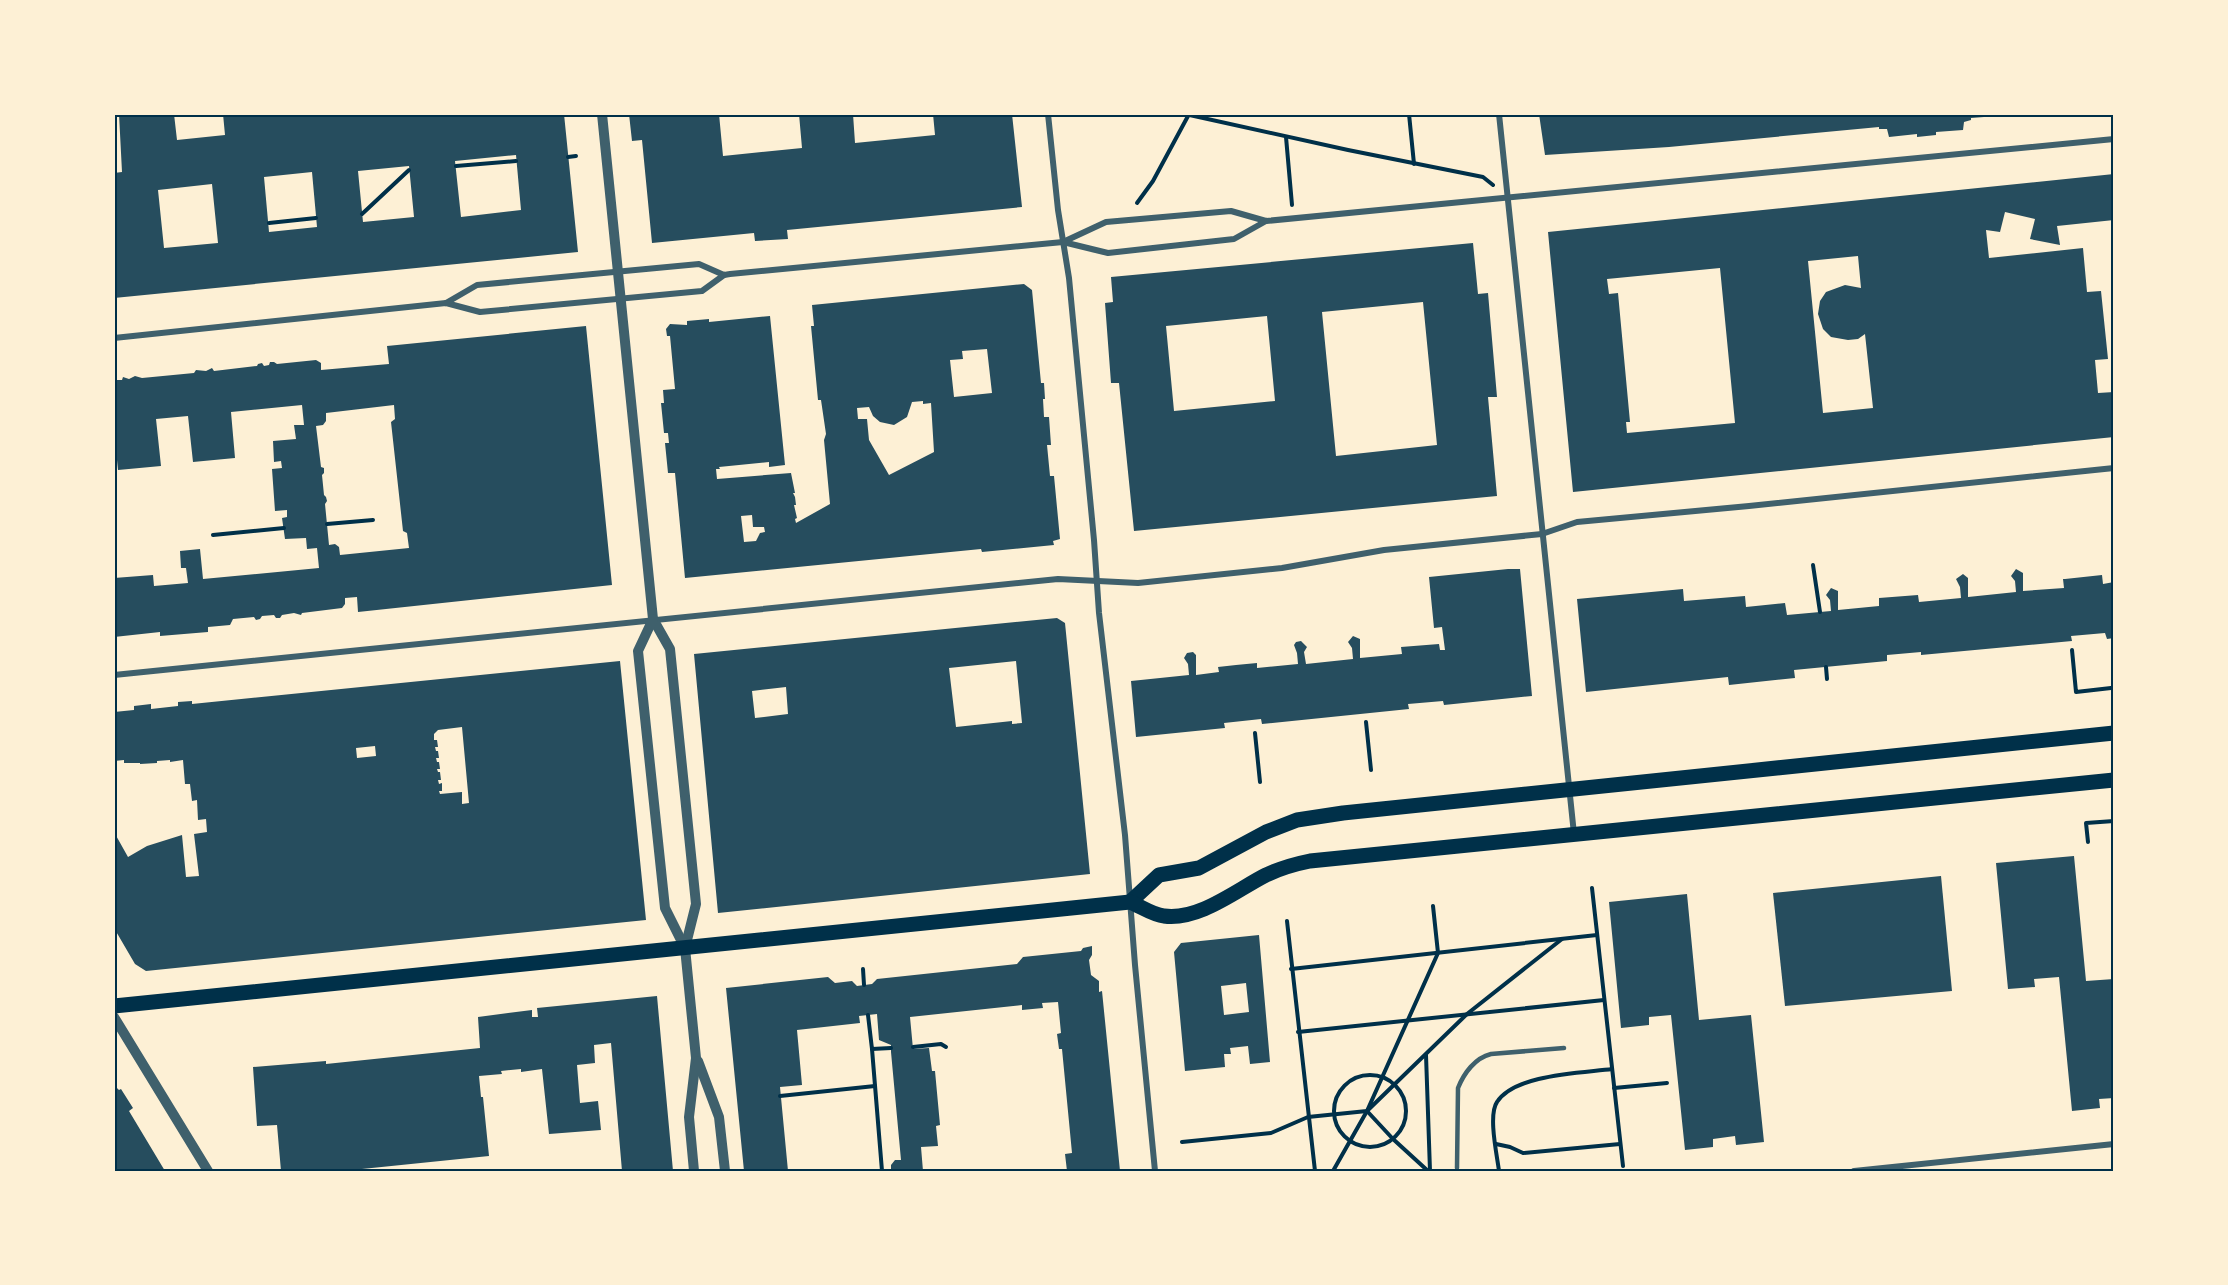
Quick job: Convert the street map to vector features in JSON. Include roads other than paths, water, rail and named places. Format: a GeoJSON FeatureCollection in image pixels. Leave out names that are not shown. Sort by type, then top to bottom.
{"type":"FeatureCollection","features":[{"type":"Feature","properties":{"kind":"main road"},"geometry":{"type":"LineString","coordinates":[[1130,902],[1159,875],[1199,868],[1266,832],[1297,820],[1343,813],[2114,733]]}},
{"type":"Feature","properties":{"kind":"main road"},"geometry":{"type":"LineString","coordinates":[[114,1006],[1130,902],[1164,916],[1187,914],[1223,901],[1264,876],[1285,867],[1310,861],[2114,780]]}},
{"type":"Feature","properties":{"kind":"street"},"geometry":{"type":"LineString","coordinates":[[602,114],[653,620],[670,648],[696,904],[686,948],[696,1058],[689,1117],[694,1171]]}},
{"type":"Feature","properties":{"kind":"street"},"geometry":{"type":"LineString","coordinates":[[1048,114],[1058,210],[1070,290],[1097,581],[1125,835],[1155,1171]]}},
{"type":"Feature","properties":{"kind":"street"},"geometry":{"type":"LineString","coordinates":[[1499,114],[1574,834]]}},
{"type":"Feature","properties":{"kind":"street"},"geometry":{"type":"LineString","coordinates":[[446,303],[477,285],[617,271],[699,264],[724,275],[1063,242],[1108,253],[1234,239],[1266,222],[2114,139]]}},
{"type":"Feature","properties":{"kind":"street"},"geometry":{"type":"LineString","coordinates":[[1063,242],[1106,222],[1231,211],[1266,222]]}},
{"type":"Feature","properties":{"kind":"street"},"geometry":{"type":"LineString","coordinates":[[114,338],[446,303],[480,312],[702,291],[724,275]]}},
{"type":"Feature","properties":{"kind":"street"},"geometry":{"type":"LineString","coordinates":[[114,675],[1058,579],[1138,583],[1282,568],[1384,550],[1542,534],[1577,522],[2114,468]]}},
{"type":"Feature","properties":{"kind":"street"},"geometry":{"type":"LineString","coordinates":[[653,620],[638,651],[665,908],[686,948]]}},
{"type":"Feature","properties":{"kind":"street"},"geometry":{"type":"LineString","coordinates":[[114,1017],[208,1171]]}},
{"type":"Feature","properties":{"kind":"street"},"geometry":{"type":"LineString","coordinates":[[696,1058],[719,1118],[725,1171]]}},
{"type":"Feature","properties":{"kind":"street"},"geometry":{"type":"LineString","coordinates":[[1854,1171],[2114,1144]]}},
{"type":"Feature","properties":{"kind":"lane"},"geometry":{"type":"LineString","coordinates":[[1457,1168],[1458,1088],[1462,1076],[1470,1067],[1484,1056],[1491,1054],[1564,1048]]}}]}
